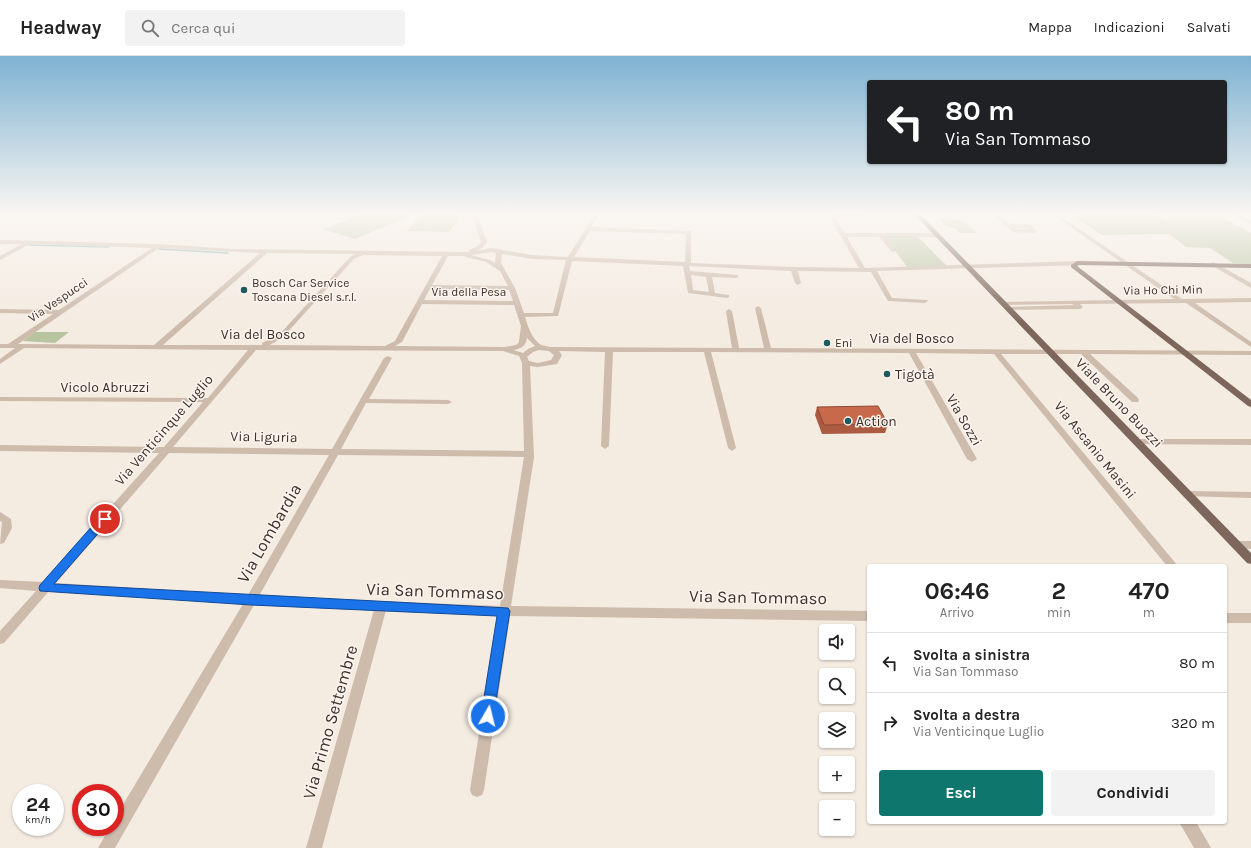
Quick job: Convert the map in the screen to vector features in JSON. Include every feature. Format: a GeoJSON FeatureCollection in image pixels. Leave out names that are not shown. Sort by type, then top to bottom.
{"type":"FeatureCollection","features":[{"type":"Feature","properties":{"kind":"main road","name":"Viale Bruno Buozzi"},"geometry":{"type":"LineString","coordinates":[[953,251],[1003,303],[1012,307],[1051,352],[1251,560]]}},
{"type":"Feature","properties":{"kind":"main road"},"geometry":{"type":"LineString","coordinates":[[1251,266],[1125,262],[1078,263],[1073,266],[1186,352],[1251,404]]}},
{"type":"Feature","properties":{"kind":"street"},"geometry":{"type":"LineString","coordinates":[[0,258],[13,251]]}},
{"type":"Feature","properties":{"kind":"street","name":"Via Vespucci"},"geometry":{"type":"LineString","coordinates":[[10,346],[151,251]]}},
{"type":"Feature","properties":{"kind":"street"},"geometry":{"type":"LineString","coordinates":[[156,347],[266,251],[340,251],[447,254],[498,251],[532,257],[794,269],[873,270],[968,265],[1078,263]]}},
{"type":"Feature","properties":{"kind":"street"},"geometry":{"type":"LineString","coordinates":[[340,251],[352,254],[354,256],[352,258]]}},
{"type":"Feature","properties":{"kind":"street"},"geometry":{"type":"LineString","coordinates":[[447,254],[470,251]]}},
{"type":"Feature","properties":{"kind":"street","name":"Via della Pesa"},"geometry":{"type":"LineString","coordinates":[[498,251],[498,263],[512,288],[528,336],[544,348]]}},
{"type":"Feature","properties":{"kind":"street"},"geometry":{"type":"LineString","coordinates":[[521,316],[556,315],[569,259],[574,251]]}},
{"type":"Feature","properties":{"kind":"street"},"geometry":{"type":"LineString","coordinates":[[688,251],[687,264],[690,292],[728,296]]}},
{"type":"Feature","properties":{"kind":"street"},"geometry":{"type":"LineString","coordinates":[[852,251],[862,270]]}},
{"type":"Feature","properties":{"kind":"street"},"geometry":{"type":"LineString","coordinates":[[1109,251],[1251,345]]}},
{"type":"Feature","properties":{"kind":"street"},"geometry":{"type":"LineString","coordinates":[[254,347],[270,343],[281,336],[352,258],[362,253],[378,252]]}},
{"type":"Feature","properties":{"kind":"street"},"geometry":{"type":"LineString","coordinates":[[447,254],[488,261],[502,271]]}},
{"type":"Feature","properties":{"kind":"street"},"geometry":{"type":"LineString","coordinates":[[384,351],[398,342],[447,254]]}},
{"type":"Feature","properties":{"kind":"street","name":"Via della Pesa"},"geometry":{"type":"LineString","coordinates":[[502,271],[501,265],[505,259],[512,257],[532,257]]}},
{"type":"Feature","properties":{"kind":"street"},"geometry":{"type":"LineString","coordinates":[[1213,264],[1251,286]]}},
{"type":"Feature","properties":{"kind":"street"},"geometry":{"type":"LineString","coordinates":[[794,269],[798,283]]}},
{"type":"Feature","properties":{"kind":"street"},"geometry":{"type":"LineString","coordinates":[[873,270],[890,300],[925,301]]}},
{"type":"Feature","properties":{"kind":"street"},"geometry":{"type":"LineString","coordinates":[[688,273],[736,276]]}},
{"type":"Feature","properties":{"kind":"street"},"geometry":{"type":"LineString","coordinates":[[709,275],[712,294]]}},
{"type":"Feature","properties":{"kind":"street","name":"Via della Pesa"},"geometry":{"type":"LineString","coordinates":[[428,286],[512,288]]}},
{"type":"Feature","properties":{"kind":"street","name":"Via Ho Chi Min"},"geometry":{"type":"LineString","coordinates":[[1012,307],[1080,307],[1074,302],[1251,300]]}},
{"type":"Feature","properties":{"kind":"street","name":"Via della Pesa"},"geometry":{"type":"LineString","coordinates":[[419,302],[518,303]]}},
{"type":"Feature","properties":{"kind":"street"},"geometry":{"type":"LineString","coordinates":[[758,308],[768,350]]}},
{"type":"Feature","properties":{"kind":"street"},"geometry":{"type":"LineString","coordinates":[[0,311],[62,312]]}},
{"type":"Feature","properties":{"kind":"street"},"geometry":{"type":"LineString","coordinates":[[729,311],[736,350]]}},
{"type":"Feature","properties":{"kind":"street","name":"Via della Pesa"},"geometry":{"type":"LineString","coordinates":[[504,349],[521,345],[523,341],[524,326]]}},
{"type":"Feature","properties":{"kind":"street"},"geometry":{"type":"LineString","coordinates":[[281,336],[277,344],[288,347]]}},
{"type":"Feature","properties":{"kind":"street","name":"Via del Bosco"},"geometry":{"type":"LineString","coordinates":[[0,346],[288,347],[384,351]]}},
{"type":"Feature","properties":{"kind":"street"},"geometry":{"type":"LineString","coordinates":[[0,362],[23,346]]}},
{"type":"Feature","properties":{"kind":"street","name":"Via Venticinque Luglio"},"geometry":{"type":"LineString","coordinates":[[0,639],[210,400],[254,347]]}},
{"type":"Feature","properties":{"kind":"street"},"geometry":{"type":"LineString","coordinates":[[384,351],[408,348],[504,349],[515,351],[525,360],[541,365]]}},
{"type":"Feature","properties":{"kind":"street"},"geometry":{"type":"LineString","coordinates":[[544,348],[556,352],[558,355]]}},
{"type":"Feature","properties":{"kind":"street","name":"Via del Bosco"},"geometry":{"type":"LineString","coordinates":[[525,360],[529,351],[544,348],[1251,353]]}},
{"type":"Feature","properties":{"kind":"street","name":"Via del Bosco"},"geometry":{"type":"LineString","coordinates":[[526,379],[541,365],[554,362],[558,355],[573,349]]}},
{"type":"Feature","properties":{"kind":"street"},"geometry":{"type":"LineString","coordinates":[[605,446],[609,349]]}},
{"type":"Feature","properties":{"kind":"street"},"geometry":{"type":"LineString","coordinates":[[707,350],[732,448]]}},
{"type":"Feature","properties":{"kind":"street","name":"Via Lombardia"},"geometry":{"type":"LineString","coordinates":[[106,848],[251,600],[364,401],[384,351]]}},
{"type":"Feature","properties":{"kind":"street","name":"Via Sozzi"},"geometry":{"type":"LineString","coordinates":[[911,351],[972,459]]}},
{"type":"Feature","properties":{"kind":"street","name":"Via Ascanio Masini"},"geometry":{"type":"LineString","coordinates":[[996,352],[1171,564]]}},
{"type":"Feature","properties":{"kind":"street"},"geometry":{"type":"LineString","coordinates":[[1084,353],[1135,400]]}},
{"type":"Feature","properties":{"kind":"street"},"geometry":{"type":"LineString","coordinates":[[477,790],[528,454],[525,360]]}},
{"type":"Feature","properties":{"kind":"street","name":"Vicolo Abruzzi"},"geometry":{"type":"LineString","coordinates":[[0,399],[210,400]]}},
{"type":"Feature","properties":{"kind":"street"},"geometry":{"type":"LineString","coordinates":[[364,401],[448,402]]}},
{"type":"Feature","properties":{"kind":"street"},"geometry":{"type":"LineString","coordinates":[[1137,442],[1251,442]]}},
{"type":"Feature","properties":{"kind":"street","name":"Via Liguria"},"geometry":{"type":"LineString","coordinates":[[0,448],[528,454]]}},
{"type":"Feature","properties":{"kind":"street"},"geometry":{"type":"LineString","coordinates":[[1188,494],[1251,495]]}},
{"type":"Feature","properties":{"kind":"street"},"geometry":{"type":"LineString","coordinates":[[0,515],[7,521],[7,528],[0,540]]}},
{"type":"Feature","properties":{"kind":"street"},"geometry":{"type":"LineString","coordinates":[[1237,545],[1251,545]]}},
{"type":"Feature","properties":{"kind":"street","name":"Via San Tommaso"},"geometry":{"type":"LineString","coordinates":[[0,584],[251,600],[504,611],[867,616]]}},
{"type":"Feature","properties":{"kind":"street","name":"Via Primo Settembre"},"geometry":{"type":"LineString","coordinates":[[314,848],[381,606]]}},
{"type":"Feature","properties":{"kind":"street"},"geometry":{"type":"LineString","coordinates":[[1227,618],[1251,618]]}},
{"type":"Feature","properties":{"kind":"street"},"geometry":{"type":"LineString","coordinates":[[1188,824],[1203,848]]}},
{"type":"Feature","properties":{"kind":"green space"},"geometry":{"type":"Polygon","coordinates":[[[895,251],[932,251],[947,266],[908,268],[895,251]]]}},
{"type":"Feature","properties":{"kind":"green space"},"geometry":{"type":"Polygon","coordinates":[[[1215,251],[1251,251],[1251,264],[1233,263],[1215,251]]]}},
{"type":"Feature","properties":{"kind":"green space"},"geometry":{"type":"Polygon","coordinates":[[[35,332],[69,332],[55,343],[23,341],[35,332]]]}},
{"type":"Feature","properties":{"kind":"building"},"geometry":{"type":"Polygon","coordinates":[[[878,406],[888,424],[824,425],[817,407],[878,406]]]}},
{"type":"Feature","properties":{"kind":"waterway"},"geometry":{"type":"LineString","coordinates":[[193,251],[228,253]]}},
{"type":"Feature","properties":{"kind":"place","name":"Bosch Car Service Toscana Diesel s.r.l."},"geometry":{"type":"Point","coordinates":[244,290]}},
{"type":"Feature","properties":{"kind":"place","name":"Eni"},"geometry":{"type":"Point","coordinates":[827,343]}},
{"type":"Feature","properties":{"kind":"place","name":"Tigotà"},"geometry":{"type":"Point","coordinates":[887,374]}},
{"type":"Feature","properties":{"kind":"place","name":"Action"},"geometry":{"type":"Point","coordinates":[848,421]}},
{"type":"Feature","properties":{"kind":"route"},"geometry":{"type":"LineString","coordinates":[[105,519],[44,588],[251,600],[504,611],[488,716]]}}]}
